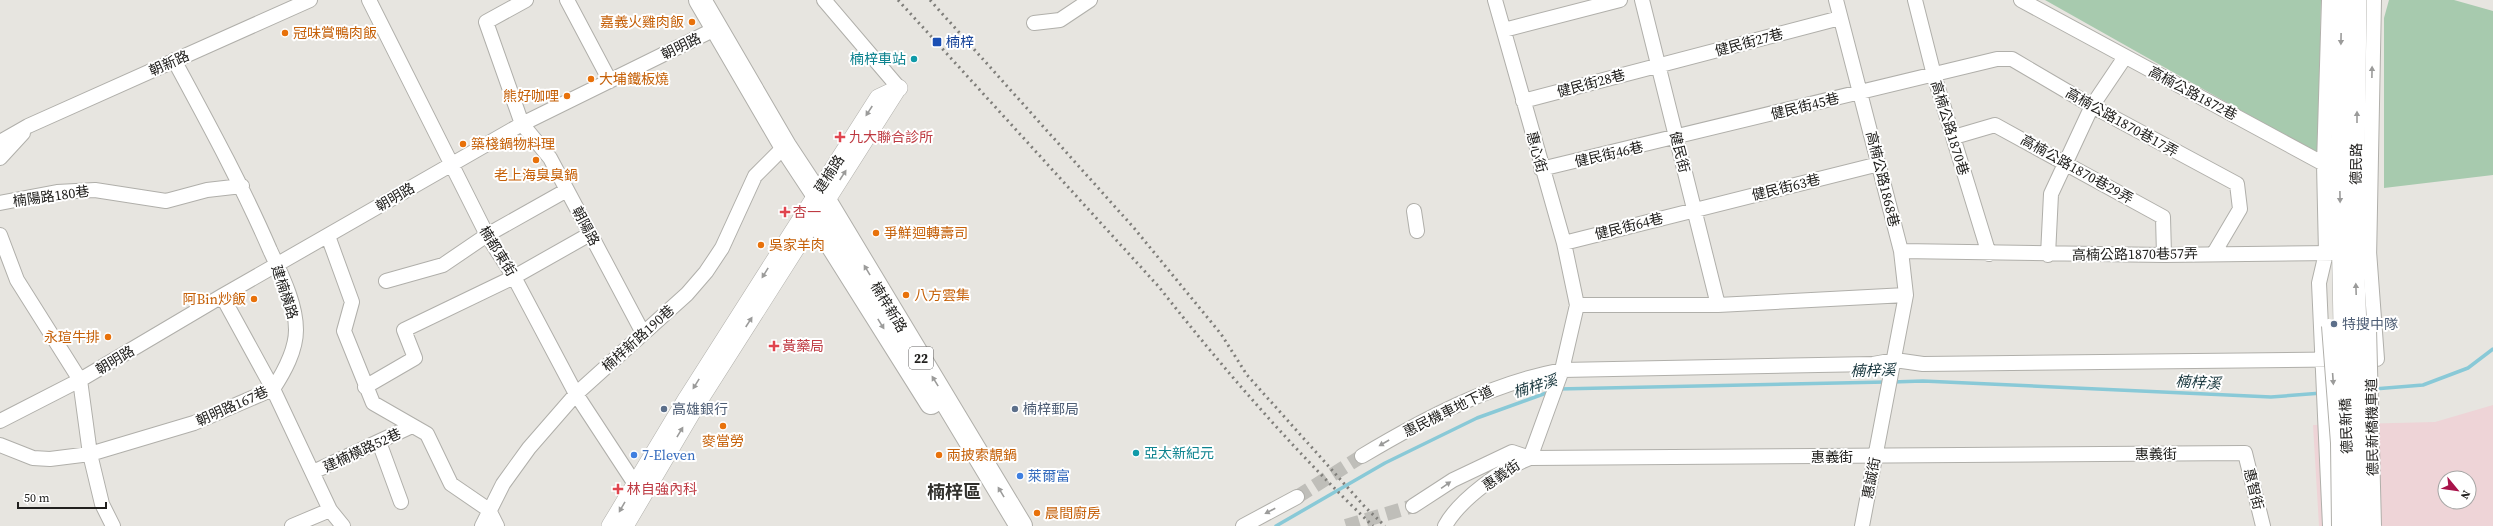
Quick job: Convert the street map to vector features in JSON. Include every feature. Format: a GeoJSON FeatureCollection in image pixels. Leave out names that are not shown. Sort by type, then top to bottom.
{"type":"FeatureCollection","features":[{"type":"Feature","properties":{"kind":"main road","name":"楠梓新路"},"geometry":{"type":"LineString","coordinates":[[700,0],[819,205],[936,412],[1004,526]]}},
{"type":"Feature","properties":{"kind":"main road","name":"楠梓新路"},"geometry":{"type":"LineString","coordinates":[[819,205],[1021,526]]}},
{"type":"Feature","properties":{"kind":"street","name":"朝新路"},"geometry":{"type":"LineString","coordinates":[[0,142],[28,126],[310,0]]}},
{"type":"Feature","properties":{"kind":"street","name":"楠都東街"},"geometry":{"type":"LineString","coordinates":[[370,0],[487,235],[514,277],[576,394],[640,488]]}},
{"type":"Feature","properties":{"kind":"street"},"geometry":{"type":"LineString","coordinates":[[522,124],[486,22],[526,0]]}},
{"type":"Feature","properties":{"kind":"street"},"geometry":{"type":"LineString","coordinates":[[567,0],[610,81]]}},
{"type":"Feature","properties":{"kind":"street"},"geometry":{"type":"LineString","coordinates":[[824,0],[899,88]]}},
{"type":"Feature","properties":{"kind":"street"},"geometry":{"type":"LineString","coordinates":[[1034,23],[1060,20],[1090,0]]}},
{"type":"Feature","properties":{"kind":"street","name":"惠心街"},"geometry":{"type":"LineString","coordinates":[[1495,0],[1541,169],[1564,243],[1577,305]]}},
{"type":"Feature","properties":{"kind":"street"},"geometry":{"type":"LineString","coordinates":[[1504,30],[1620,0]]}},
{"type":"Feature","properties":{"kind":"street","name":"健民街"},"geometry":{"type":"LineString","coordinates":[[1642,0],[1718,305]]}},
{"type":"Feature","properties":{"kind":"street","name":"高楠公路1868巷"},"geometry":{"type":"LineString","coordinates":[[1836,0],[1901,251],[1906,295],[1895,360]]}},
{"type":"Feature","properties":{"kind":"street","name":"高楠公路1870巷"},"geometry":{"type":"LineString","coordinates":[[1915,0],[1934,75],[1954,137],[1988,254]]}},
{"type":"Feature","properties":{"kind":"street","name":"高楠公路1872巷"},"geometry":{"type":"LineString","coordinates":[[2021,0],[2332,167],[2363,169]]}},
{"type":"Feature","properties":{"kind":"street","name":"德民路"},"geometry":{"type":"LineString","coordinates":[[2329,0],[2332,167],[2348,252],[2350,327]]}},
{"type":"Feature","properties":{"kind":"street","name":"德民路"},"geometry":{"type":"LineString","coordinates":[[2332,167],[2342,0]]}},
{"type":"Feature","properties":{"kind":"street","name":"德民路"},"geometry":{"type":"LineString","coordinates":[[2358,0],[2363,169]]}},
{"type":"Feature","properties":{"kind":"street","name":"德民路"},"geometry":{"type":"LineString","coordinates":[[2324,268],[2348,252],[2363,169],[2374,0]]}},
{"type":"Feature","properties":{"kind":"street","name":"健民街27巷"},"geometry":{"type":"LineString","coordinates":[[1658,66],[1840,18]]}},
{"type":"Feature","properties":{"kind":"street","name":"朝明路"},"geometry":{"type":"LineString","coordinates":[[80,380],[277,264],[522,124],[717,28]]}},
{"type":"Feature","properties":{"kind":"street"},"geometry":{"type":"LineString","coordinates":[[2048,255],[2051,194],[2065,161],[2092,106],[2125,57]]}},
{"type":"Feature","properties":{"kind":"street","name":"高楠公路1870巷17弄"},"geometry":{"type":"LineString","coordinates":[[1934,75],[1997,59],[2012,59],[2092,106],[2237,184],[2240,209],[2214,253]]}},
{"type":"Feature","properties":{"kind":"street","name":"建楠橫路"},"geometry":{"type":"LineString","coordinates":[[174,60],[242,186],[277,264],[294,312],[296,331],[287,366],[273,389]]}},
{"type":"Feature","properties":{"kind":"street","name":"健民街28巷"},"geometry":{"type":"LineString","coordinates":[[1523,101],[1658,66]]}},
{"type":"Feature","properties":{"kind":"street","name":"健民街45巷"},"geometry":{"type":"LineString","coordinates":[[1676,138],[1934,75]]}},
{"type":"Feature","properties":{"kind":"street","name":"建楠路"},"geometry":{"type":"LineString","coordinates":[[610,526],[640,488],[697,404],[819,205],[878,98],[899,88]]}},
{"type":"Feature","properties":{"kind":"street","name":"朝陽路"},"geometry":{"type":"LineString","coordinates":[[522,124],[550,158],[643,333]]}},
{"type":"Feature","properties":{"kind":"street","name":"高楠公路1870巷29弄"},"geometry":{"type":"LineString","coordinates":[[1954,137],[1996,125],[2065,161],[2163,217],[2164,255]]}},
{"type":"Feature","properties":{"kind":"street","name":"朝新路"},"geometry":{"type":"LineString","coordinates":[[0,132],[28,126]]}},
{"type":"Feature","properties":{"kind":"street","name":"朝新路"},"geometry":{"type":"LineString","coordinates":[[0,158],[28,126]]}},
{"type":"Feature","properties":{"kind":"street","name":"健民街46巷"},"geometry":{"type":"LineString","coordinates":[[1541,169],[1676,138]]}},
{"type":"Feature","properties":{"kind":"street","name":"楠梓新路190巷"},"geometry":{"type":"LineString","coordinates":[[482,526],[488,510],[503,484],[529,448],[576,394],[687,294],[706,272],[722,248],[755,176],[785,146]]}},
{"type":"Feature","properties":{"kind":"street","name":"健民街63巷"},"geometry":{"type":"LineString","coordinates":[[1694,210],[1879,164]]}},
{"type":"Feature","properties":{"kind":"street","name":"楠陽路180巷"},"geometry":{"type":"LineString","coordinates":[[0,203],[57,192],[95,190],[166,201],[207,190],[242,186]]}},
{"type":"Feature","properties":{"kind":"street"},"geometry":{"type":"LineString","coordinates":[[386,281],[443,264],[487,235],[567,190]]}},
{"type":"Feature","properties":{"kind":"street","name":"建楠路"},"geometry":{"type":"LineString","coordinates":[[625,526],[640,488],[819,205]]}},
{"type":"Feature","properties":{"kind":"street","name":"健民街64巷"},"geometry":{"type":"LineString","coordinates":[[1564,243],[1694,210]]}},
{"type":"Feature","properties":{"kind":"street"},"geometry":{"type":"LineString","coordinates":[[1414,211],[1418,231]]}},
{"type":"Feature","properties":{"kind":"street"},"geometry":{"type":"LineString","coordinates":[[365,387],[415,358],[404,330],[514,277],[590,234]]}},
{"type":"Feature","properties":{"kind":"street","name":"朝明路"},"geometry":{"type":"LineString","coordinates":[[0,236],[17,280],[80,380],[90,454],[102,504],[114,526]]}},
{"type":"Feature","properties":{"kind":"street"},"geometry":{"type":"LineString","coordinates":[[328,236],[352,302],[344,331],[365,387],[373,403],[410,426],[427,434],[451,484],[488,510],[497,526]]}},
{"type":"Feature","properties":{"kind":"street","name":"高楠公路1870巷57弄"},"geometry":{"type":"LineString","coordinates":[[1901,251],[2048,255],[2348,252]]}},
{"type":"Feature","properties":{"kind":"street","name":"惠民機車地下道"},"geometry":{"type":"LineString","coordinates":[[1362,456],[1399,434],[1495,388],[1531,376],[1562,370],[1873,364],[1895,360],[1923,364],[2322,367],[2377,359],[2348,252]]}},
{"type":"Feature","properties":{"kind":"street"},"geometry":{"type":"LineString","coordinates":[[2324,268],[2350,327],[2338,443],[2339,526]]}},
{"type":"Feature","properties":{"kind":"street"},"geometry":{"type":"LineString","coordinates":[[2324,268],[2319,284],[2330,526]]}},
{"type":"Feature","properties":{"kind":"street"},"geometry":{"type":"LineString","coordinates":[[1413,506],[1453,480],[1512,452],[1530,458],[1562,370],[1577,305],[1718,305],[1906,295]]}},
{"type":"Feature","properties":{"kind":"street","name":"朝明路167巷"},"geometry":{"type":"LineString","coordinates":[[0,445],[39,458],[50,459],[90,454],[194,423],[273,389],[222,296]]}},
{"type":"Feature","properties":{"kind":"street","name":"德民新橋"},"geometry":{"type":"LineString","coordinates":[[2350,327],[2350,526]]}},
{"type":"Feature","properties":{"kind":"street","name":"德民新橋"},"geometry":{"type":"LineString","coordinates":[[2350,327],[2364,526]]}},
{"type":"Feature","properties":{"kind":"street","name":"德民新橋機車道"},"geometry":{"type":"LineString","coordinates":[[2350,327],[2374,526]]}},
{"type":"Feature","properties":{"kind":"street","name":"惠誠街"},"geometry":{"type":"LineString","coordinates":[[1862,526],[1880,429],[1895,360]]}},
{"type":"Feature","properties":{"kind":"street"},"geometry":{"type":"LineString","coordinates":[[0,421],[80,380]]}},
{"type":"Feature","properties":{"kind":"street"},"geometry":{"type":"LineString","coordinates":[[273,389],[330,510],[343,526]]}},
{"type":"Feature","properties":{"kind":"street","name":"建楠橫路52巷"},"geometry":{"type":"LineString","coordinates":[[313,472],[410,426]]}},
{"type":"Feature","properties":{"kind":"street"},"geometry":{"type":"LineString","coordinates":[[379,442],[402,502]]}},
{"type":"Feature","properties":{"kind":"street","name":"惠義街"},"geometry":{"type":"LineString","coordinates":[[1445,526],[1452,513],[1481,489],[1515,463],[1530,458],[2245,453]]}},
{"type":"Feature","properties":{"kind":"street","name":"惠智街"},"geometry":{"type":"LineString","coordinates":[[2245,453],[2263,526]]}},
{"type":"Feature","properties":{"kind":"street"},"geometry":{"type":"LineString","coordinates":[[1243,526],[1297,497]]}},
{"type":"Feature","properties":{"kind":"street"},"geometry":{"type":"LineString","coordinates":[[292,526],[330,510]]}},
{"type":"Feature","properties":{"kind":"shaded area"},"geometry":{"type":"Polygon","coordinates":[[[2493,405],[2493,526],[2319,526],[2313,425],[2435,422],[2493,405]]]}},
{"type":"Feature","properties":{"kind":"green space"},"geometry":{"type":"Polygon","coordinates":[[[2045,0],[2321,0],[2318,154],[2045,0]]]}},
{"type":"Feature","properties":{"kind":"green space"},"geometry":{"type":"Polygon","coordinates":[[[2389,0],[2454,0],[2493,11],[2493,175],[2384,188],[2384,18],[2389,0]]]}},
{"type":"Feature","properties":{"kind":"waterway","name":"楠梓溪"},"geometry":{"type":"LineString","coordinates":[[2374,389],[2423,385],[2468,368],[2493,349]]}},
{"type":"Feature","properties":{"kind":"waterway","name":"楠梓溪"},"geometry":{"type":"LineString","coordinates":[[1892,382],[1923,381],[2271,397],[2322,393]]}},
{"type":"Feature","properties":{"kind":"waterway","name":"楠梓溪"},"geometry":{"type":"LineString","coordinates":[[1558,389],[1886,382]]}},
{"type":"Feature","properties":{"kind":"waterway","name":"楠梓溪"},"geometry":{"type":"LineString","coordinates":[[1276,526],[1385,463],[1477,418],[1549,392]]}},
{"type":"Feature","properties":{"kind":"tunnel"},"geometry":{"type":"LineString","coordinates":[[1297,497],[1362,456]]}},
{"type":"Feature","properties":{"kind":"tunnel"},"geometry":{"type":"LineString","coordinates":[[1346,526],[1413,506]]}},
{"type":"Feature","properties":{"kind":"railway"},"geometry":{"type":"LineString","coordinates":[[898,0],[1159,287],[1209,350],[1262,411],[1316,470],[1373,526]]}},
{"type":"Feature","properties":{"kind":"railway"},"geometry":{"type":"LineString","coordinates":[[930,0],[1134,228],[1221,334],[1247,375],[1365,507],[1385,526]]}},
{"type":"Feature","properties":{"kind":"place","name":"嘉義火雞肉飯"},"geometry":{"type":"Point","coordinates":[692,22]}},
{"type":"Feature","properties":{"kind":"place","name":"冠味賞鴨肉飯"},"geometry":{"type":"Point","coordinates":[285,33]}},
{"type":"Feature","properties":{"kind":"place","name":"楠梓"},"geometry":{"type":"Point","coordinates":[937,42]}},
{"type":"Feature","properties":{"kind":"place","name":"楠梓車站"},"geometry":{"type":"Point","coordinates":[914,59]}},
{"type":"Feature","properties":{"kind":"place","name":"大埔鐵板燒"},"geometry":{"type":"Point","coordinates":[591,79]}},
{"type":"Feature","properties":{"kind":"place","name":"熊好咖哩"},"geometry":{"type":"Point","coordinates":[567,96]}},
{"type":"Feature","properties":{"kind":"place","name":"九大聯合診所"},"geometry":{"type":"Point","coordinates":[840,137]}},
{"type":"Feature","properties":{"kind":"place","name":"築棧鍋物料理"},"geometry":{"type":"Point","coordinates":[463,144]}},
{"type":"Feature","properties":{"kind":"place","name":"老上海臭臭鍋"},"geometry":{"type":"Point","coordinates":[536,160]}},
{"type":"Feature","properties":{"kind":"place","name":"杏一"},"geometry":{"type":"Point","coordinates":[785,212]}},
{"type":"Feature","properties":{"kind":"place","name":"爭鮮迴轉壽司"},"geometry":{"type":"Point","coordinates":[876,233]}},
{"type":"Feature","properties":{"kind":"place","name":"吳家羊肉"},"geometry":{"type":"Point","coordinates":[761,245]}},
{"type":"Feature","properties":{"kind":"place","name":"八方雲集"},"geometry":{"type":"Point","coordinates":[906,295]}},
{"type":"Feature","properties":{"kind":"place","name":"阿Bin炒飯"},"geometry":{"type":"Point","coordinates":[254,299]}},
{"type":"Feature","properties":{"kind":"place","name":"特搜中隊"},"geometry":{"type":"Point","coordinates":[2334,324]}},
{"type":"Feature","properties":{"kind":"place","name":"永瑄牛排"},"geometry":{"type":"Point","coordinates":[108,337]}},
{"type":"Feature","properties":{"kind":"place","name":"黃藥局"},"geometry":{"type":"Point","coordinates":[774,346]}},
{"type":"Feature","properties":{"kind":"place","name":"高雄銀行"},"geometry":{"type":"Point","coordinates":[664,409]}},
{"type":"Feature","properties":{"kind":"place","name":"楠梓郵局"},"geometry":{"type":"Point","coordinates":[1015,409]}},
{"type":"Feature","properties":{"kind":"place","name":"麥當勞"},"geometry":{"type":"Point","coordinates":[723,426]}},
{"type":"Feature","properties":{"kind":"place","name":"亞太新紀元"},"geometry":{"type":"Point","coordinates":[1136,453]}},
{"type":"Feature","properties":{"kind":"place","name":"7-Eleven"},"geometry":{"type":"Point","coordinates":[634,455]}},
{"type":"Feature","properties":{"kind":"place","name":"兩披索靚鍋"},"geometry":{"type":"Point","coordinates":[939,455]}},
{"type":"Feature","properties":{"kind":"place","name":"萊爾富"},"geometry":{"type":"Point","coordinates":[1020,476]}},
{"type":"Feature","properties":{"kind":"place","name":"林自強內科"},"geometry":{"type":"Point","coordinates":[618,489]}},
{"type":"Feature","properties":{"kind":"place","name":"晨間廚房"},"geometry":{"type":"Point","coordinates":[1037,513]}},
{"type":"Feature","properties":{"kind":"district","name":"楠梓區"},"geometry":{"type":"Point","coordinates":[954,491]}}]}
